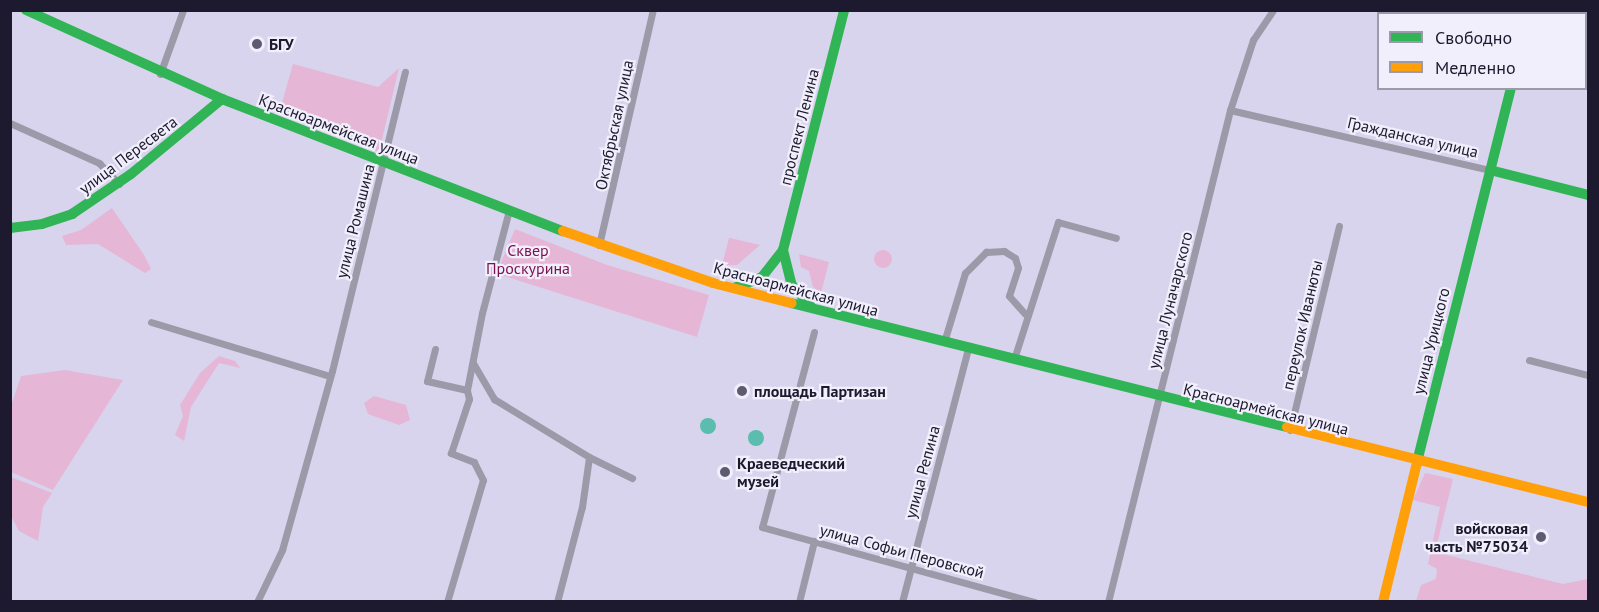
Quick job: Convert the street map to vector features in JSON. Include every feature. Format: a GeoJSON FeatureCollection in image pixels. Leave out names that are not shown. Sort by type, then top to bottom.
{"type":"FeatureCollection","features":[{"type":"Feature","properties":{"kind":"main road","name":"Красноармейская улица"},"geometry":{"type":"LineString","coordinates":[[26,10],[160,74],[222,99],[599,245],[728,288],[1014,359],[1159,398],[1588,502]]}},
{"type":"Feature","properties":{"kind":"main road","name":"проспект Ленина"},"geometry":{"type":"LineString","coordinates":[[783,250],[844,10]]}},
{"type":"Feature","properties":{"kind":"main road","name":"улица Урицкого"},"geometry":{"type":"LineString","coordinates":[[1383,602],[1510,90]]}},
{"type":"Feature","properties":{"kind":"main road","name":"улица Пересвета"},"geometry":{"type":"LineString","coordinates":[[10,228],[42,224],[72,214],[118,184],[222,99]]}},
{"type":"Feature","properties":{"kind":"main road","name":"Гражданская улица"},"geometry":{"type":"LineString","coordinates":[[1490,170],[1588,195]]}},
{"type":"Feature","properties":{"kind":"main road"},"geometry":{"type":"LineString","coordinates":[[728,288],[744,287],[762,277],[783,250]]}},
{"type":"Feature","properties":{"kind":"main road"},"geometry":{"type":"LineString","coordinates":[[783,250],[792,285],[813,309]]}},
{"type":"Feature","properties":{"kind":"street"},"geometry":{"type":"LineString","coordinates":[[160,74],[183,10]]}},
{"type":"Feature","properties":{"kind":"street","name":"Октябрьская улица"},"geometry":{"type":"LineString","coordinates":[[599,245],[653,10]]}},
{"type":"Feature","properties":{"kind":"street","name":"улица Луначарского"},"geometry":{"type":"LineString","coordinates":[[1108,602],[1230,110],[1253,40],[1273,10]]}},
{"type":"Feature","properties":{"kind":"street","name":"улица Ромашина"},"geometry":{"type":"LineString","coordinates":[[257,602],[282,550],[330,376],[405,72]]}},
{"type":"Feature","properties":{"kind":"street","name":"Гражданская улица"},"geometry":{"type":"LineString","coordinates":[[1230,110],[1490,170]]}},
{"type":"Feature","properties":{"kind":"street"},"geometry":{"type":"LineString","coordinates":[[10,123],[108,170],[118,184]]}},
{"type":"Feature","properties":{"kind":"street"},"geometry":{"type":"LineString","coordinates":[[447,602],[483,480],[474,462],[451,453],[469,399],[467,390],[509,210]]}},
{"type":"Feature","properties":{"kind":"street"},"geometry":{"type":"LineString","coordinates":[[1014,359],[1058,222],[1116,238]]}},
{"type":"Feature","properties":{"kind":"street","name":"переулок Иванюты"},"geometry":{"type":"LineString","coordinates":[[1290,430],[1339,226]]}},
{"type":"Feature","properties":{"kind":"street"},"geometry":{"type":"LineString","coordinates":[[944,342],[966,273],[986,252],[1004,252],[1015,258],[1018,268],[1009,296],[1024,315]]}},
{"type":"Feature","properties":{"kind":"street"},"geometry":{"type":"LineString","coordinates":[[151,322],[330,376]]}},
{"type":"Feature","properties":{"kind":"street","name":"улица Софьи Перовской"},"geometry":{"type":"LineString","coordinates":[[814,332],[762,527],[1035,602]]}},
{"type":"Feature","properties":{"kind":"street","name":"улица Репина"},"geometry":{"type":"LineString","coordinates":[[902,602],[968,348]]}},
{"type":"Feature","properties":{"kind":"street"},"geometry":{"type":"LineString","coordinates":[[435,349],[427,381],[467,390]]}},
{"type":"Feature","properties":{"kind":"street"},"geometry":{"type":"LineString","coordinates":[[1529,360],[1588,375]]}},
{"type":"Feature","properties":{"kind":"street"},"geometry":{"type":"LineString","coordinates":[[473,363],[494,399],[589,457],[632,478]]}},
{"type":"Feature","properties":{"kind":"street"},"geometry":{"type":"LineString","coordinates":[[557,602],[582,507],[589,457]]}},
{"type":"Feature","properties":{"kind":"street"},"geometry":{"type":"LineString","coordinates":[[798,602],[814,541]]}},
{"type":"Feature","properties":{"kind":"green space"},"geometry":{"type":"Polygon","coordinates":[[[293,64],[378,87],[399,68],[379,152],[279,113],[293,64]]]}},
{"type":"Feature","properties":{"kind":"green space"},"geometry":{"type":"Polygon","coordinates":[[[112,208],[144,255],[151,269],[145,273],[98,244],[66,245],[62,236],[81,230],[112,208]]]}},
{"type":"Feature","properties":{"kind":"green space","name":"Сквер Проскурина"},"geometry":{"type":"Polygon","coordinates":[[[515,229],[607,265],[709,295],[697,337],[501,275],[498,270],[515,229]]]}},
{"type":"Feature","properties":{"kind":"green space"},"geometry":{"type":"Polygon","coordinates":[[[729,238],[760,245],[737,265],[722,265],[729,238]]]}},
{"type":"Feature","properties":{"kind":"green space"},"geometry":{"type":"Polygon","coordinates":[[[879,250],[887,250],[892,255],[890,266],[879,268],[874,263],[874,255],[879,250]]]}},
{"type":"Feature","properties":{"kind":"green space"},"geometry":{"type":"Polygon","coordinates":[[[799,254],[829,262],[821,293],[813,287],[809,271],[801,267],[799,254]]]}},
{"type":"Feature","properties":{"kind":"green space"},"geometry":{"type":"Polygon","coordinates":[[[219,356],[235,361],[240,368],[219,363],[191,407],[184,441],[175,435],[183,416],[180,405],[200,373],[219,356]]]}},
{"type":"Feature","properties":{"kind":"green space"},"geometry":{"type":"Polygon","coordinates":[[[65,370],[123,380],[53,490],[11,472],[11,406],[21,376],[65,370]]]}},
{"type":"Feature","properties":{"kind":"green space"},"geometry":{"type":"Polygon","coordinates":[[[374,396],[406,405],[410,420],[399,425],[368,414],[364,403],[374,396]]]}},
{"type":"Feature","properties":{"kind":"green space"},"geometry":{"type":"Polygon","coordinates":[[[1425,473],[1453,479],[1435,552],[1563,584],[1588,579],[1588,601],[1416,601],[1421,585],[1436,579],[1437,569],[1428,564],[1440,507],[1413,500],[1425,473]]]}},
{"type":"Feature","properties":{"kind":"green space"},"geometry":{"type":"Polygon","coordinates":[[[11,477],[52,493],[43,507],[38,541],[19,531],[11,516],[11,477]]]}},
{"type":"Feature","properties":{"kind":"shaded area"},"geometry":{"type":"Polygon","coordinates":[[[708,418],[716,426],[708,434],[700,426],[708,418]]]}},
{"type":"Feature","properties":{"kind":"shaded area"},"geometry":{"type":"Polygon","coordinates":[[[756,430],[764,438],[756,446],[748,438],[756,430]]]}},
{"type":"Feature","properties":{"kind":"traffic: fast"},"geometry":{"type":"LineString","coordinates":[[26,10],[222,99],[563,231]]}},
{"type":"Feature","properties":{"kind":"traffic: fast"},"geometry":{"type":"LineString","coordinates":[[734,288],[762,277],[783,250],[844,10]]}},
{"type":"Feature","properties":{"kind":"traffic: fast"},"geometry":{"type":"LineString","coordinates":[[1417,462],[1510,90]]}},
{"type":"Feature","properties":{"kind":"traffic: fast"},"geometry":{"type":"LineString","coordinates":[[10,228],[42,224],[72,214],[131,174],[222,99]]}},
{"type":"Feature","properties":{"kind":"traffic: fast"},"geometry":{"type":"LineString","coordinates":[[1490,170],[1588,195]]}},
{"type":"Feature","properties":{"kind":"traffic: fast"},"geometry":{"type":"LineString","coordinates":[[783,250],[792,285],[811,307]]}},
{"type":"Feature","properties":{"kind":"traffic: fast"},"geometry":{"type":"LineString","coordinates":[[791,303],[1287,427]]}},
{"type":"Feature","properties":{"kind":"traffic: slow"},"geometry":{"type":"LineString","coordinates":[[563,231],[713,283],[791,303]]}},
{"type":"Feature","properties":{"kind":"traffic: slow"},"geometry":{"type":"LineString","coordinates":[[1287,427],[1588,502]]}},
{"type":"Feature","properties":{"kind":"traffic: slow"},"geometry":{"type":"LineString","coordinates":[[1383,602],[1417,462]]}},
{"type":"Feature","properties":{"kind":"place","name":"БГУ"},"geometry":{"type":"Point","coordinates":[257,44]}},
{"type":"Feature","properties":{"kind":"place","name":"площадь Партизан"},"geometry":{"type":"Point","coordinates":[742,391]}},
{"type":"Feature","properties":{"kind":"place","name":"Краеведческий музей"},"geometry":{"type":"Point","coordinates":[725,472]}},
{"type":"Feature","properties":{"kind":"place","name":"войсковая часть №75034"},"geometry":{"type":"Point","coordinates":[1541,537]}}]}
